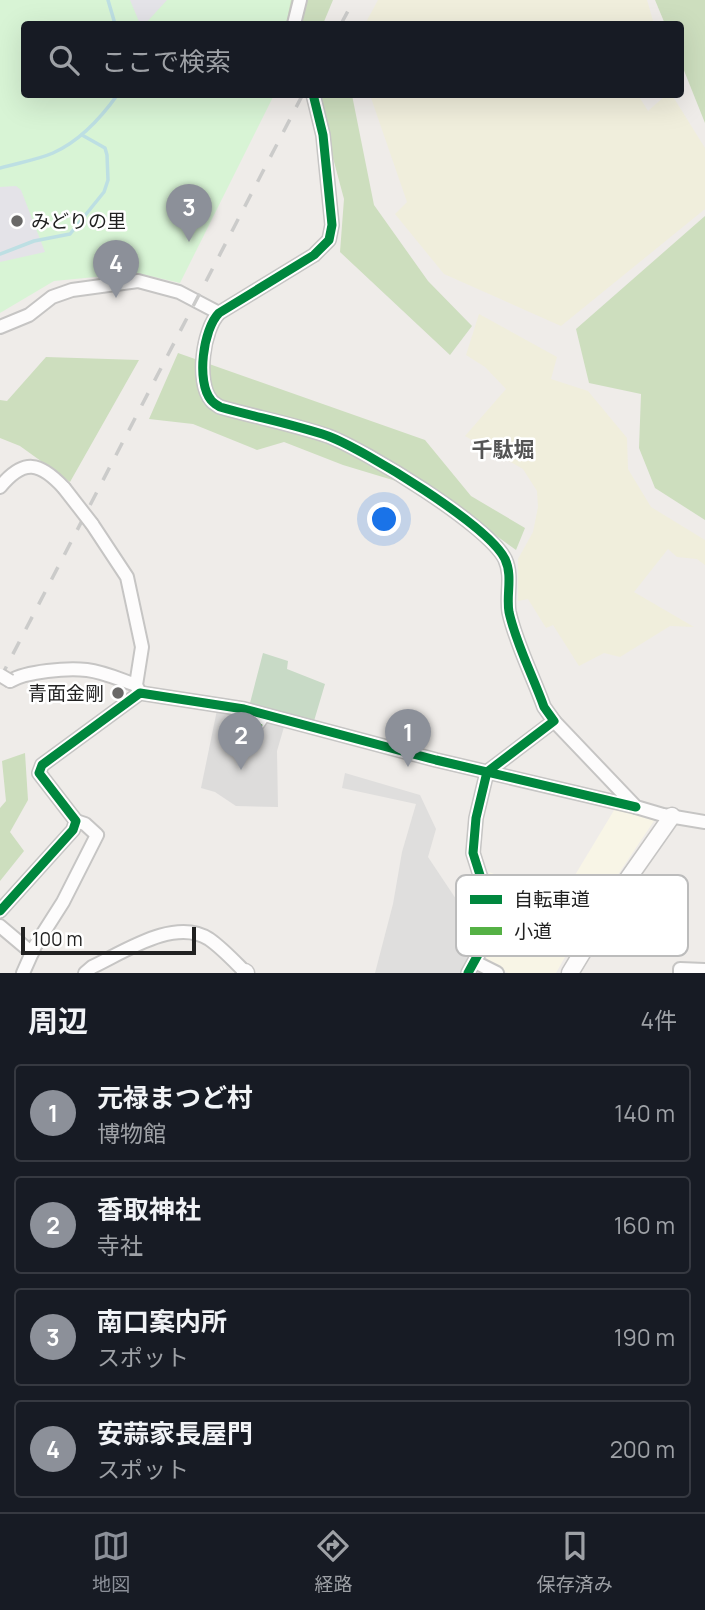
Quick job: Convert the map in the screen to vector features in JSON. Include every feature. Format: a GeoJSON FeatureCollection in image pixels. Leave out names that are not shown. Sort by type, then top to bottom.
{"type":"FeatureCollection","features":[{"type":"Feature","properties":{"kind":"street"},"geometry":{"type":"LineString","coordinates":[[295,21],[300,0]]}},
{"type":"Feature","properties":{"kind":"street"},"geometry":{"type":"LineString","coordinates":[[314,98],[323,135],[332,225],[329,240],[314,255],[213,319],[204,352],[202,377],[210,399],[220,407],[327,436],[356,449],[397,473],[483,533],[500,551],[507,566],[509,611],[544,707],[636,807]]}},
{"type":"Feature","properties":{"kind":"street"},"geometry":{"type":"LineString","coordinates":[[0,327],[29,315],[52,297],[72,290],[138,281],[178,292],[219,313]]}},
{"type":"Feature","properties":{"kind":"street"},"geometry":{"type":"LineString","coordinates":[[0,488],[12,472],[24,468],[49,472],[64,488],[127,577],[142,647],[138,689],[39,769],[38,773],[76,821],[85,824],[97,835],[23,973]]}},
{"type":"Feature","properties":{"kind":"street"},"geometry":{"type":"LineString","coordinates":[[5,678],[36,672],[88,670],[138,689],[267,714],[361,741],[487,772],[672,816],[705,821]]}},
{"type":"Feature","properties":{"kind":"street"},"geometry":{"type":"LineString","coordinates":[[240,752],[267,714]]}},
{"type":"Feature","properties":{"kind":"street"},"geometry":{"type":"LineString","coordinates":[[480,875],[473,853],[476,818],[487,772],[554,720]]}},
{"type":"Feature","properties":{"kind":"street"},"geometry":{"type":"LineString","coordinates":[[630,875],[672,816]]}},
{"type":"Feature","properties":{"kind":"street"},"geometry":{"type":"LineString","coordinates":[[0,911],[73,830],[76,821]]}},
{"type":"Feature","properties":{"kind":"street"},"geometry":{"type":"LineString","coordinates":[[0,926],[32,953]]}},
{"type":"Feature","properties":{"kind":"street"},"geometry":{"type":"LineString","coordinates":[[85,973],[92,967],[155,938],[171,932],[187,931],[207,938],[245,973]]}},
{"type":"Feature","properties":{"kind":"street"},"geometry":{"type":"LineString","coordinates":[[570,973],[580,956]]}},
{"type":"Feature","properties":{"kind":"street"},"geometry":{"type":"LineString","coordinates":[[471,968],[497,973]]}},
{"type":"Feature","properties":{"kind":"street"},"geometry":{"type":"LineString","coordinates":[[680,973],[680,969],[705,970]]}},
{"type":"Feature","properties":{"kind":"shaded area"},"geometry":{"type":"Polygon","coordinates":[[[130,0],[167,0],[148,21],[139,21],[130,0]]]}},
{"type":"Feature","properties":{"kind":"shaded area"},"geometry":{"type":"Polygon","coordinates":[[[378,0],[647,0],[653,21],[367,21],[378,0]]]}},
{"type":"Feature","properties":{"kind":"shaded area"},"geometry":{"type":"Polygon","coordinates":[[[371,98],[640,98],[648,111],[663,98],[674,98],[705,148],[705,209],[561,326],[444,274],[395,214],[407,202],[371,98]]]}},
{"type":"Feature","properties":{"kind":"shaded area","name":"みどりの里"},"geometry":{"type":"Polygon","coordinates":[[[16,186],[21,190],[45,252],[0,262],[0,187],[16,186]]]}},
{"type":"Feature","properties":{"kind":"shaded area"},"geometry":{"type":"Polygon","coordinates":[[[479,314],[557,357],[551,379],[588,391],[627,438],[628,469],[651,507],[705,540],[705,565],[697,559],[677,557],[668,549],[634,592],[694,627],[670,626],[620,657],[604,653],[579,666],[553,625],[546,628],[528,599],[518,601],[518,559],[533,532],[538,507],[537,491],[523,469],[465,436],[506,389],[485,367],[466,355],[479,314]]]}},
{"type":"Feature","properties":{"kind":"shaded area"},"geometry":{"type":"Polygon","coordinates":[[[217,710],[281,723],[284,727],[277,751],[278,807],[236,806],[215,792],[201,788],[217,710]]]}},
{"type":"Feature","properties":{"kind":"shaded area"},"geometry":{"type":"Polygon","coordinates":[[[345,773],[420,795],[436,829],[428,857],[456,899],[456,956],[468,956],[467,963],[487,973],[375,973],[393,904],[402,852],[416,804],[342,788],[345,773]]]}},
{"type":"Feature","properties":{"kind":"shaded area"},"geometry":{"type":"Polygon","coordinates":[[[616,807],[656,818],[618,875],[575,875],[616,807]]]}},
{"type":"Feature","properties":{"kind":"shaded area"},"geometry":{"type":"Polygon","coordinates":[[[566,956],[556,973],[508,973],[494,966],[486,958],[566,956]]]}},
{"type":"Feature","properties":{"kind":"green space"},"geometry":{"type":"Polygon","coordinates":[[[0,0],[291,0],[287,21],[21,21],[21,98],[272,98],[180,283],[137,273],[54,281],[0,313],[0,0]]]}},
{"type":"Feature","properties":{"kind":"green space"},"geometry":{"type":"Polygon","coordinates":[[[245,0],[333,0],[324,21],[245,21],[245,0]]]}},
{"type":"Feature","properties":{"kind":"green space"},"geometry":{"type":"Polygon","coordinates":[[[655,0],[705,0],[705,123],[684,70],[684,21],[664,21],[655,0]]]}},
{"type":"Feature","properties":{"kind":"green space"},"geometry":{"type":"Polygon","coordinates":[[[317,98],[353,98],[374,205],[428,281],[472,326],[450,355],[340,252],[344,199],[317,98]]]}},
{"type":"Feature","properties":{"kind":"green space"},"geometry":{"type":"Polygon","coordinates":[[[705,216],[705,520],[655,488],[639,448],[641,394],[589,383],[576,329],[705,216]]]}},
{"type":"Feature","properties":{"kind":"green space"},"geometry":{"type":"Polygon","coordinates":[[[178,353],[425,440],[471,496],[525,528],[516,550],[439,494],[343,465],[284,442],[257,450],[193,424],[149,419],[178,353]]]}},
{"type":"Feature","properties":{"kind":"green space"},"geometry":{"type":"Polygon","coordinates":[[[46,357],[139,360],[70,482],[20,446],[0,438],[0,400],[7,401],[46,357]]]}},
{"type":"Feature","properties":{"kind":"green space"},"geometry":{"type":"Polygon","coordinates":[[[263,653],[288,661],[287,669],[325,684],[314,721],[250,703],[263,653]]]}},
{"type":"Feature","properties":{"kind":"green space"},"geometry":{"type":"Polygon","coordinates":[[[25,753],[28,800],[10,832],[24,851],[0,881],[0,808],[6,801],[2,761],[25,753]]]}},
{"type":"Feature","properties":{"kind":"waterway"},"geometry":{"type":"LineString","coordinates":[[108,0],[114,21]]}},
{"type":"Feature","properties":{"kind":"waterway"},"geometry":{"type":"LineString","coordinates":[[0,168],[40,158],[63,148],[89,128],[115,98]]}},
{"type":"Feature","properties":{"kind":"waterway"},"geometry":{"type":"LineString","coordinates":[[0,254],[34,241],[70,234],[104,192],[108,180],[105,148],[82,135]]}},
{"type":"Feature","properties":{"kind":"railway"},"geometry":{"type":"LineString","coordinates":[[343,21],[354,0]]}},
{"type":"Feature","properties":{"kind":"railway"},"geometry":{"type":"LineString","coordinates":[[0,679],[301,98]]}},
{"type":"Feature","properties":{"kind":"marked path"},"geometry":{"type":"LineString","coordinates":[[240,752],[266,714]]}},
{"type":"Feature","properties":{"kind":"cycle path"},"geometry":{"type":"LineString","coordinates":[[314,98],[323,135],[332,225],[329,240],[314,255],[219,313],[205,343],[203,369],[206,392],[220,407],[328,436],[369,456],[424,490],[475,527],[505,559],[509,572],[508,606],[512,624],[544,707],[554,721],[487,772],[476,818],[473,853],[480,875]]}},
{"type":"Feature","properties":{"kind":"cycle path"},"geometry":{"type":"LineString","coordinates":[[0,911],[73,830],[76,821],[39,773],[42,765],[140,693],[244,709],[436,760],[636,807]]}},
{"type":"Feature","properties":{"kind":"cycle path"},"geometry":{"type":"LineString","coordinates":[[468,973],[477,956]]}},
{"type":"Feature","properties":{"kind":"place","name":"みどりの里"},"geometry":{"type":"Point","coordinates":[17,221]}},
{"type":"Feature","properties":{"kind":"place","name":"南口案内所"},"geometry":{"type":"Point","coordinates":[189,242]}},
{"type":"Feature","properties":{"kind":"place","name":"安蒜家長屋門"},"geometry":{"type":"Point","coordinates":[116,298]}},
{"type":"Feature","properties":{"kind":"place","name":"青面金剛"},"geometry":{"type":"Point","coordinates":[118,693]}},
{"type":"Feature","properties":{"kind":"place","name":"元禄まつど村"},"geometry":{"type":"Point","coordinates":[408,767]}},
{"type":"Feature","properties":{"kind":"place","name":"香取神社"},"geometry":{"type":"Point","coordinates":[241,770]}},
{"type":"Feature","properties":{"kind":"district","name":"千駄堀"},"geometry":{"type":"Point","coordinates":[503,450]}}]}
